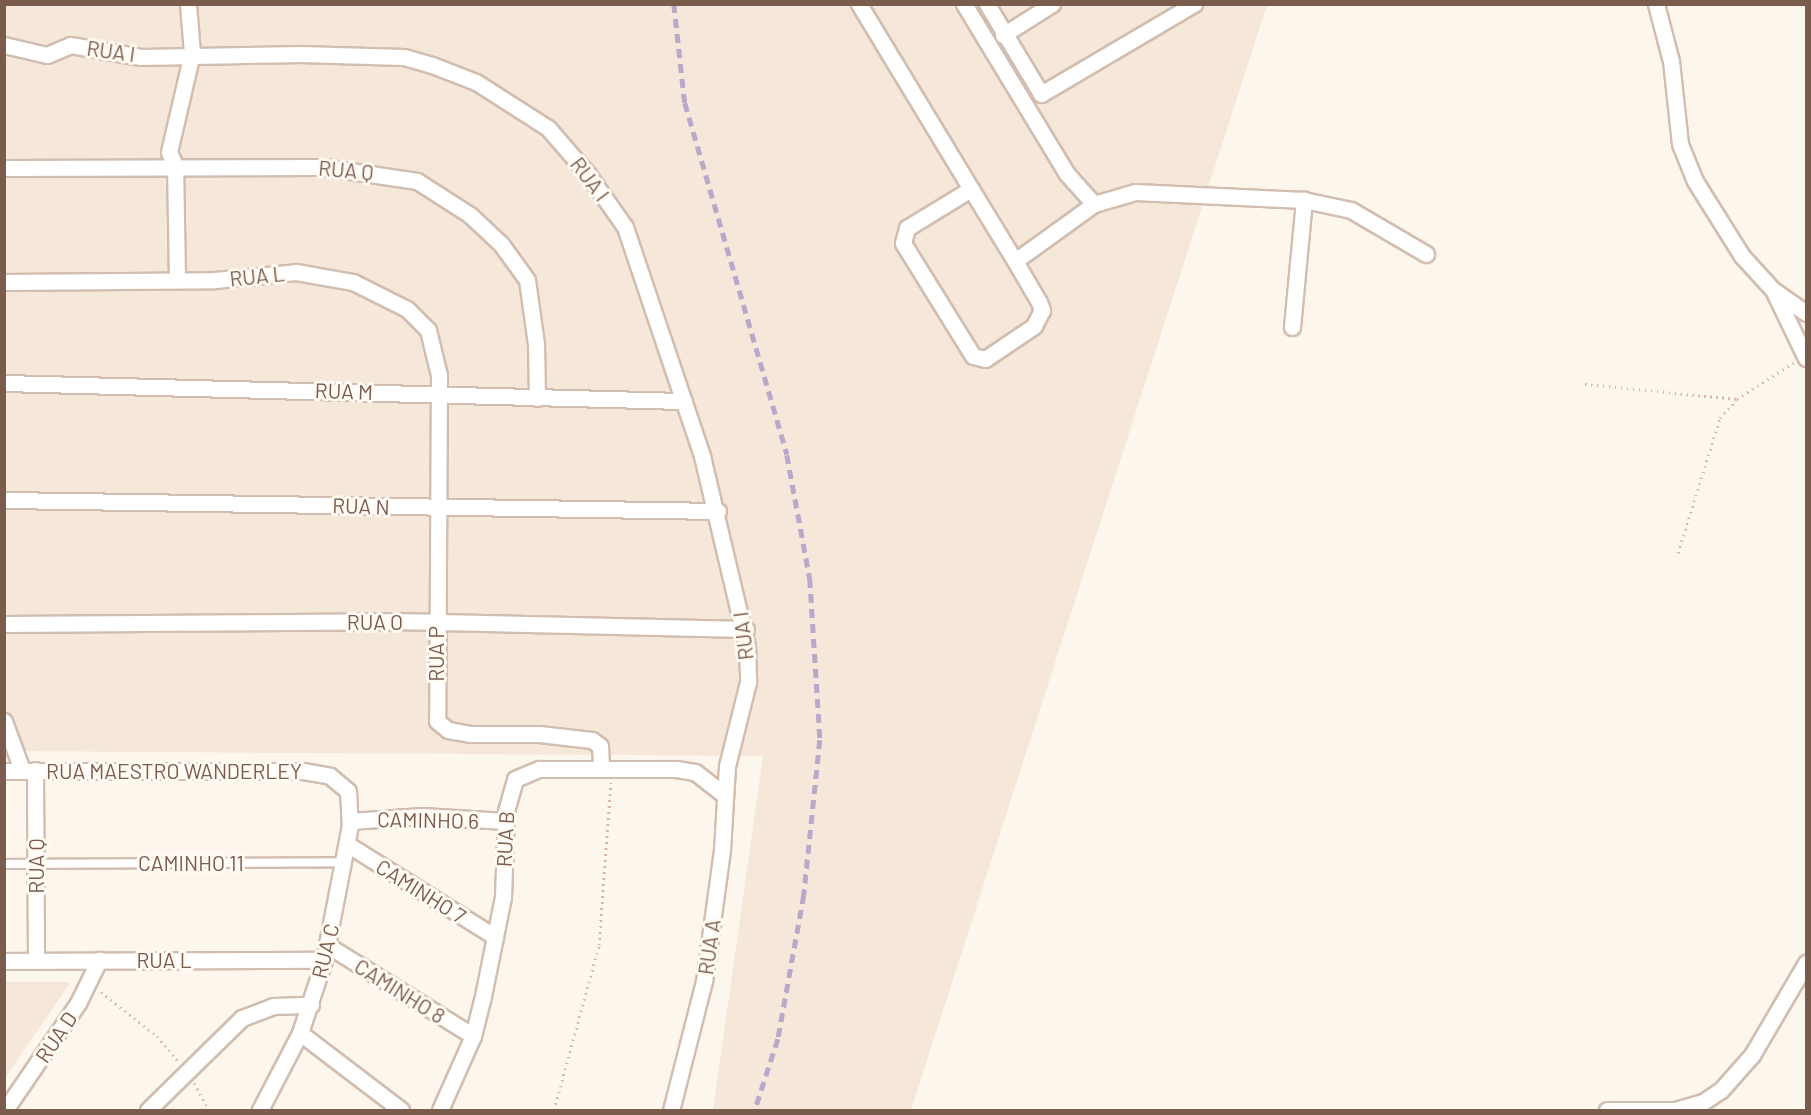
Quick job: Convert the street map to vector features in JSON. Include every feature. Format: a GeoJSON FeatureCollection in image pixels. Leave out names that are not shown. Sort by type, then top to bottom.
{"type":"FeatureCollection","features":[{"type":"Feature","properties":{"kind":"street"},"geometry":{"type":"LineString","coordinates":[[177,279],[175,165],[170,153],[171,131],[192,53],[188,4]]}},
{"type":"Feature","properties":{"kind":"street"},"geometry":{"type":"LineString","coordinates":[[859,4],[1015,261],[1039,302],[1041,319],[985,359],[977,358],[902,235],[971,189]]}},
{"type":"Feature","properties":{"kind":"street"},"geometry":{"type":"LineString","coordinates":[[964,4],[1066,174],[1094,204]]}},
{"type":"Feature","properties":{"kind":"street"},"geometry":{"type":"LineString","coordinates":[[987,4],[1003,35],[1044,93],[1194,4]]}},
{"type":"Feature","properties":{"kind":"street"},"geometry":{"type":"LineString","coordinates":[[1656,4],[1671,61],[1685,161],[1711,210],[1773,290],[1805,355]]}},
{"type":"Feature","properties":{"kind":"street"},"geometry":{"type":"LineString","coordinates":[[1003,35],[1051,5]]}},
{"type":"Feature","properties":{"kind":"street","name":"RUA I"},"geometry":{"type":"LineString","coordinates":[[4,45],[47,55],[66,45],[141,57],[192,53],[404,57],[476,82],[510,100],[568,149],[625,227],[684,400],[718,511],[746,629],[748,682],[724,788]]}},
{"type":"Feature","properties":{"kind":"street","name":"RUA Q"},"geometry":{"type":"LineString","coordinates":[[4,168],[175,165],[364,171],[417,181],[446,196],[501,243],[527,280],[537,344],[537,398]]}},
{"type":"Feature","properties":{"kind":"street"},"geometry":{"type":"LineString","coordinates":[[1015,261],[1094,204],[1135,192],[1304,200],[1351,210],[1426,254]]}},
{"type":"Feature","properties":{"kind":"street"},"geometry":{"type":"LineString","coordinates":[[1292,327],[1304,200]]}},
{"type":"Feature","properties":{"kind":"street","name":"RUA L"},"geometry":{"type":"LineString","coordinates":[[4,282],[177,279],[296,272],[372,289],[407,309],[428,330],[436,356],[439,394]]}},
{"type":"Feature","properties":{"kind":"street"},"geometry":{"type":"LineString","coordinates":[[1773,290],[1806,314]]}},
{"type":"Feature","properties":{"kind":"street","name":"RUA M"},"geometry":{"type":"LineString","coordinates":[[4,383],[684,400]]}},
{"type":"Feature","properties":{"kind":"street","name":"RUA P"},"geometry":{"type":"LineString","coordinates":[[439,394],[435,508],[436,715],[443,727],[470,734],[539,734],[592,740],[600,746],[607,768]]}},
{"type":"Feature","properties":{"kind":"street","name":"RUA N"},"geometry":{"type":"LineString","coordinates":[[4,500],[175,499],[435,508],[718,511]]}},
{"type":"Feature","properties":{"kind":"street","name":"RUA O"},"geometry":{"type":"LineString","coordinates":[[4,624],[437,622],[746,629]]}},
{"type":"Feature","properties":{"kind":"street","name":"RUA Q"},"geometry":{"type":"LineString","coordinates":[[4,721],[28,770],[37,865],[36,961]]}},
{"type":"Feature","properties":{"kind":"street","name":"RUA B"},"geometry":{"type":"LineString","coordinates":[[440,1110],[473,1036],[495,938],[503,897],[508,791],[526,772],[607,768],[695,772],[724,788]]}},
{"type":"Feature","properties":{"kind":"street","name":"RUA MAESTRO WANDERLEY"},"geometry":{"type":"LineString","coordinates":[[4,771],[303,771],[330,776],[340,783]]}},
{"type":"Feature","properties":{"kind":"street","name":"RUA C"},"geometry":{"type":"LineString","coordinates":[[260,1110],[300,1034],[311,1005],[325,953],[345,862],[350,821],[348,791],[340,783]]}},
{"type":"Feature","properties":{"kind":"street","name":"RUA A"},"geometry":{"type":"LineString","coordinates":[[670,1110],[704,981],[722,850],[724,788]]}},
{"type":"Feature","properties":{"kind":"street","name":"CAMINHO 6"},"geometry":{"type":"LineString","coordinates":[[350,821],[422,816],[506,821]]}},
{"type":"Feature","properties":{"kind":"street","name":"CAMINHO 7"},"geometry":{"type":"LineString","coordinates":[[347,844],[495,938]]}},
{"type":"Feature","properties":{"kind":"street","name":"RUA L"},"geometry":{"type":"LineString","coordinates":[[4,962],[325,953]]}},
{"type":"Feature","properties":{"kind":"street","name":"CAMINHO 8"},"geometry":{"type":"LineString","coordinates":[[325,953],[473,1036]]}},
{"type":"Feature","properties":{"kind":"street","name":"RUA D"},"geometry":{"type":"LineString","coordinates":[[5,1110],[90,983],[99,960]]}},
{"type":"Feature","properties":{"kind":"street"},"geometry":{"type":"LineString","coordinates":[[1607,1110],[1675,1110],[1703,1102],[1721,1090],[1752,1055],[1806,963]]}},
{"type":"Feature","properties":{"kind":"street"},"geometry":{"type":"LineString","coordinates":[[148,1110],[242,1018],[273,1006],[311,1005]]}},
{"type":"Feature","properties":{"kind":"street"},"geometry":{"type":"LineString","coordinates":[[300,1034],[401,1110]]}},
{"type":"Feature","properties":{"kind":"lane","name":"CAMINHO 11"},"geometry":{"type":"LineString","coordinates":[[4,864],[345,862]]}},
{"type":"Feature","properties":{"kind":"path"},"geometry":{"type":"LineString","coordinates":[[1678,553],[1715,427],[1737,399],[1805,355]]}},
{"type":"Feature","properties":{"kind":"path"},"geometry":{"type":"LineString","coordinates":[[1585,384],[1737,399]]}},
{"type":"Feature","properties":{"kind":"path"},"geometry":{"type":"LineString","coordinates":[[554,1110],[599,945],[607,768]]}},
{"type":"Feature","properties":{"kind":"path"},"geometry":{"type":"LineString","coordinates":[[90,983],[157,1036],[187,1070],[209,1110]]}},
{"type":"Feature","properties":{"kind":"shaded area"},"geometry":{"type":"Polygon","coordinates":[[[5,5],[1267,5],[911,1110],[713,1110],[763,756],[5,751],[5,5]]]}},
{"type":"Feature","properties":{"kind":"shaded area"},"geometry":{"type":"Polygon","coordinates":[[[71,982],[5,1078],[4,983],[71,982]]]}},
{"type":"Feature","properties":{"kind":"railway"},"geometry":{"type":"LineString","coordinates":[[674,4],[685,103],[787,455],[810,579],[820,740],[804,895],[778,1039],[755,1110]]}}]}
